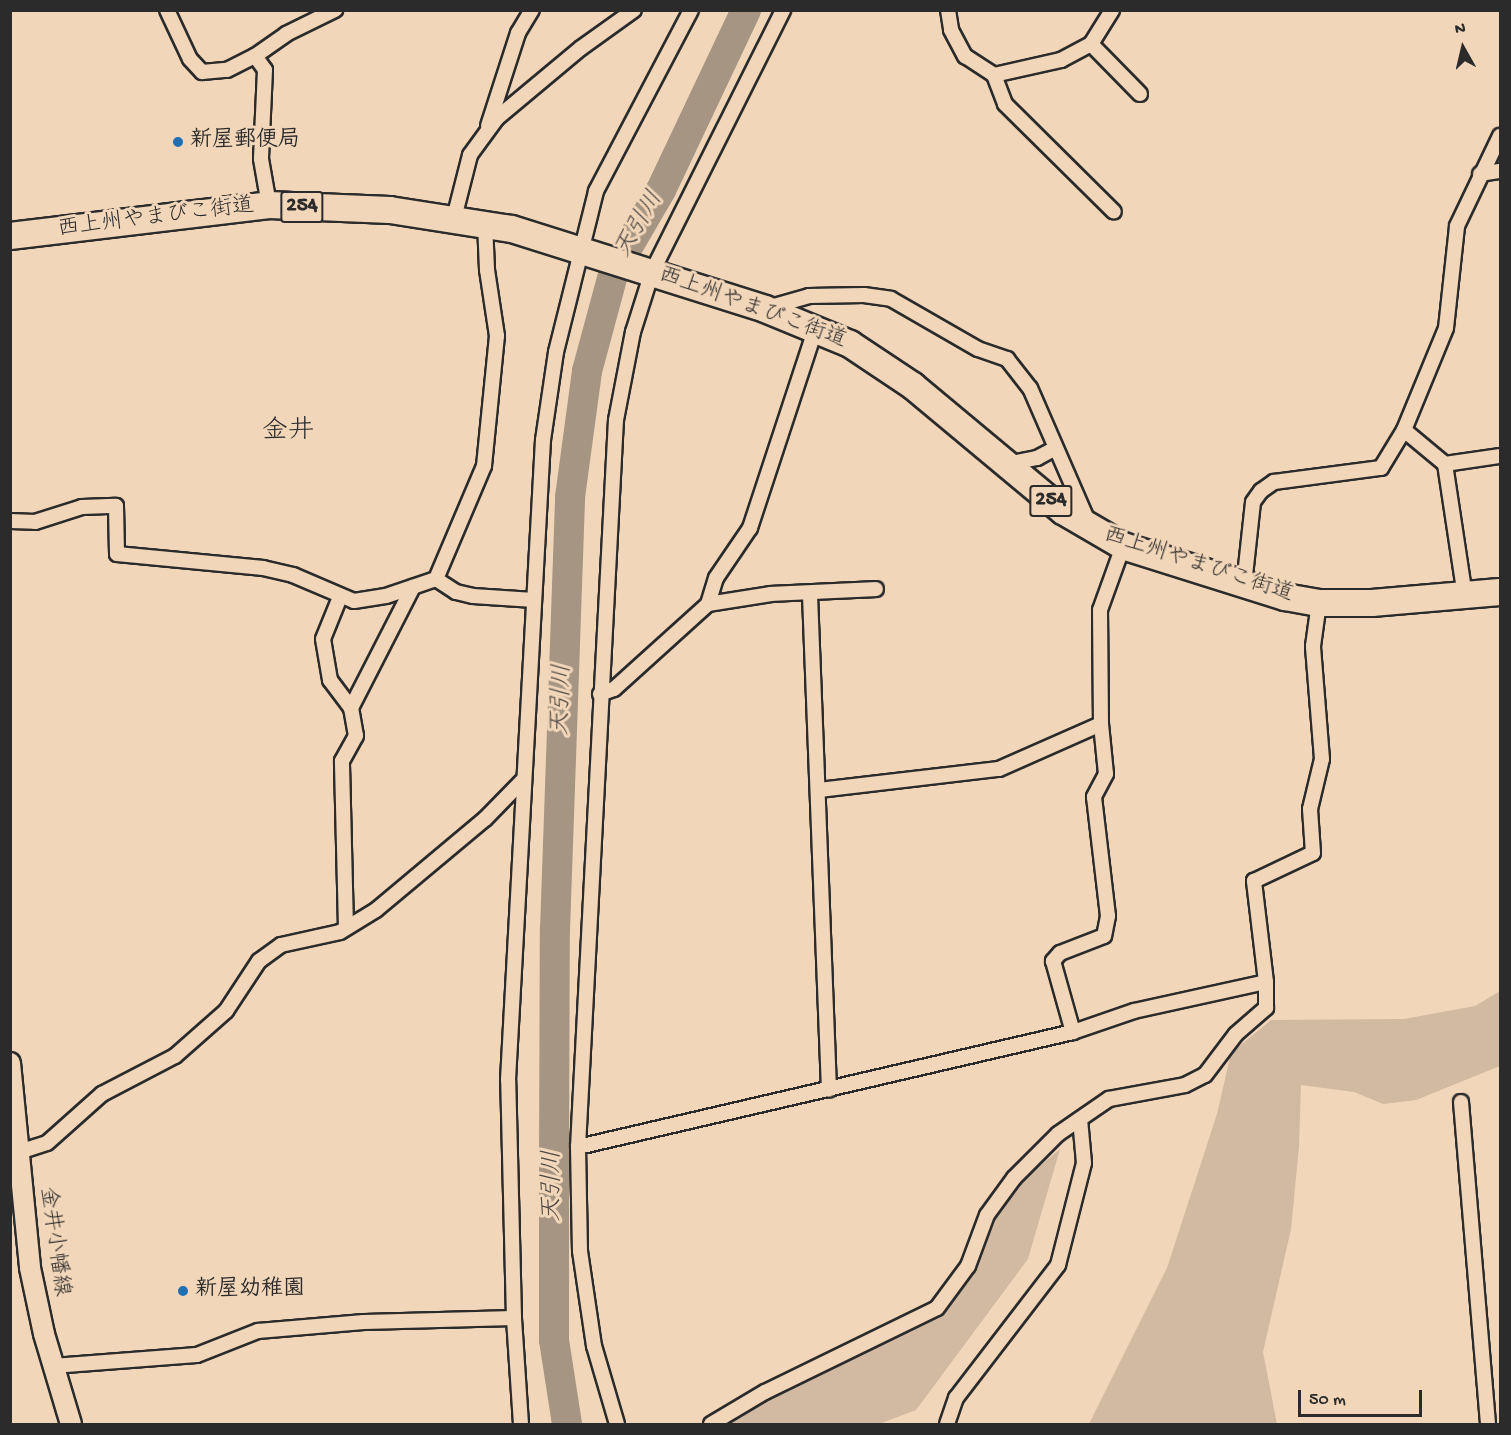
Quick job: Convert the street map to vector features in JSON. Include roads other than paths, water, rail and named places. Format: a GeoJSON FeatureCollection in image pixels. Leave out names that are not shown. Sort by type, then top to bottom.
{"type":"FeatureCollection","features":[{"type":"Feature","properties":{"kind":"highway","name":"西上州やまびこ街道"},"geometry":{"type":"LineString","coordinates":[[10,236],[269,206],[390,210],[485,223],[585,250],[816,327],[888,368],[1004,464],[1092,530],[1123,546],[1244,585],[1320,603],[1465,597],[1500,592]]}},
{"type":"Feature","properties":{"kind":"main road","name":"金井小幡線"},"geometry":{"type":"LineString","coordinates":[[10,1063],[19,1152],[15,1184],[30,1268],[53,1366],[71,1425]]}},
{"type":"Feature","properties":{"kind":"street"},"geometry":{"type":"LineString","coordinates":[[167,10],[190,59],[202,72],[227,70],[255,56],[286,34],[335,10]]}},
{"type":"Feature","properties":{"kind":"street"},"geometry":{"type":"LineString","coordinates":[[486,133],[518,33],[532,10]]}},
{"type":"Feature","properties":{"kind":"street"},"geometry":{"type":"LineString","coordinates":[[454,218],[470,155],[497,118],[581,48],[634,10]]}},
{"type":"Feature","properties":{"kind":"street"},"geometry":{"type":"LineString","coordinates":[[521,1425],[514,1318],[508,1080],[543,440],[556,352],[585,250],[596,191],[691,10]]}},
{"type":"Feature","properties":{"kind":"street"},"geometry":{"type":"LineString","coordinates":[[617,1425],[594,1346],[580,1251],[578,1147],[616,420],[633,332],[649,271],[783,10]]}},
{"type":"Feature","properties":{"kind":"street"},"geometry":{"type":"LineString","coordinates":[[948,10],[951,30],[965,56],[994,75],[1005,104],[1114,212]]}},
{"type":"Feature","properties":{"kind":"street"},"geometry":{"type":"LineString","coordinates":[[994,75],[1061,60],[1091,44],[1112,10]]}},
{"type":"Feature","properties":{"kind":"street"},"geometry":{"type":"LineString","coordinates":[[1091,44],[1140,94]]}},
{"type":"Feature","properties":{"kind":"street"},"geometry":{"type":"LineString","coordinates":[[255,56],[265,70],[261,159],[269,206]]}},
{"type":"Feature","properties":{"kind":"street"},"geometry":{"type":"LineString","coordinates":[[1244,585],[1253,502],[1261,491],[1274,482],[1381,468],[1404,430],[1446,328],[1457,226],[1480,174],[1498,147],[1500,136]]}},
{"type":"Feature","properties":{"kind":"street"},"geometry":{"type":"LineString","coordinates":[[1480,174],[1500,171]]}},
{"type":"Feature","properties":{"kind":"street"},"geometry":{"type":"LineString","coordinates":[[10,521],[36,522],[82,507],[116,506],[117,554],[263,568],[293,575],[340,597],[354,601],[436,579],[484,466],[497,336],[487,270],[485,223]]}},
{"type":"Feature","properties":{"kind":"street"},"geometry":{"type":"LineString","coordinates":[[765,309],[809,296],[864,295],[891,299],[978,349],[1007,359],[1030,388],[1092,530]]}},
{"type":"Feature","properties":{"kind":"street"},"geometry":{"type":"LineString","coordinates":[[600,694],[614,689],[708,604],[716,578],[750,528],[816,327]]}},
{"type":"Feature","properties":{"kind":"street"},"geometry":{"type":"LineString","coordinates":[[1404,430],[1444,464],[1465,597]]}},
{"type":"Feature","properties":{"kind":"street"},"geometry":{"type":"LineString","coordinates":[[1004,464],[1037,458],[1056,448]]}},
{"type":"Feature","properties":{"kind":"street"},"geometry":{"type":"LineString","coordinates":[[1444,464],[1500,456]]}},
{"type":"Feature","properties":{"kind":"street"},"geometry":{"type":"LineString","coordinates":[[1073,1032],[1053,961],[1060,953],[1104,936],[1108,916],[1094,797],[1106,774],[1101,724],[1100,610],[1123,546]]}},
{"type":"Feature","properties":{"kind":"street"},"geometry":{"type":"LineString","coordinates":[[436,579],[456,592],[473,596],[534,600]]}},
{"type":"Feature","properties":{"kind":"street"},"geometry":{"type":"LineString","coordinates":[[351,708],[413,587]]}},
{"type":"Feature","properties":{"kind":"street"},"geometry":{"type":"LineString","coordinates":[[708,604],[771,594],[810,595],[876,589]]}},
{"type":"Feature","properties":{"kind":"street"},"geometry":{"type":"LineString","coordinates":[[810,595],[829,1090]]}},
{"type":"Feature","properties":{"kind":"street"},"geometry":{"type":"LineString","coordinates":[[340,597],[323,639],[330,680],[351,708],[356,736],[342,761],[346,928]]}},
{"type":"Feature","properties":{"kind":"street"},"geometry":{"type":"LineString","coordinates":[[711,1425],[765,1392],[936,1308],[968,1266],[987,1215],[1014,1178],[1080,1119],[1109,1099],[1185,1085],[1205,1075],[1236,1034],[1266,1008],[1266,982],[1254,881],[1313,853],[1310,809],[1322,759],[1313,646],[1320,603]]}},
{"type":"Feature","properties":{"kind":"street"},"geometry":{"type":"LineString","coordinates":[[819,790],[999,769],[1101,724]]}},
{"type":"Feature","properties":{"kind":"street"},"geometry":{"type":"LineString","coordinates":[[19,1152],[47,1143],[102,1094],[175,1056],[226,1011],[259,961],[281,945],[346,928],[376,910],[485,819],[524,779]]}},
{"type":"Feature","properties":{"kind":"street"},"geometry":{"type":"LineString","coordinates":[[578,1147],[1073,1032],[1134,1011],[1266,982]]}},
{"type":"Feature","properties":{"kind":"street"},"geometry":{"type":"LineString","coordinates":[[1461,1102],[1488,1425]]}},
{"type":"Feature","properties":{"kind":"street"},"geometry":{"type":"LineString","coordinates":[[947,1425],[956,1398],[1058,1265],[1084,1163],[1080,1119]]}},
{"type":"Feature","properties":{"kind":"street"},"geometry":{"type":"LineString","coordinates":[[53,1366],[197,1355],[258,1331],[364,1322],[514,1318]]}},
{"type":"Feature","properties":{"kind":"waterway","name":"天引川"},"geometry":{"type":"LineString","coordinates":[[567,1424],[554,1340],[554,1164],[555,930],[570,497],[587,371],[614,271],[661,190],[746,10]]}},
{"type":"Feature","properties":{"kind":"place","name":"新屋郵便局"},"geometry":{"type":"Point","coordinates":[178,142]}},
{"type":"Feature","properties":{"kind":"place","name":"新屋幼稚園"},"geometry":{"type":"Point","coordinates":[183,1291]}},
{"type":"Feature","properties":{"kind":"district","name":"金井"},"geometry":{"type":"Point","coordinates":[288,433]}}]}
